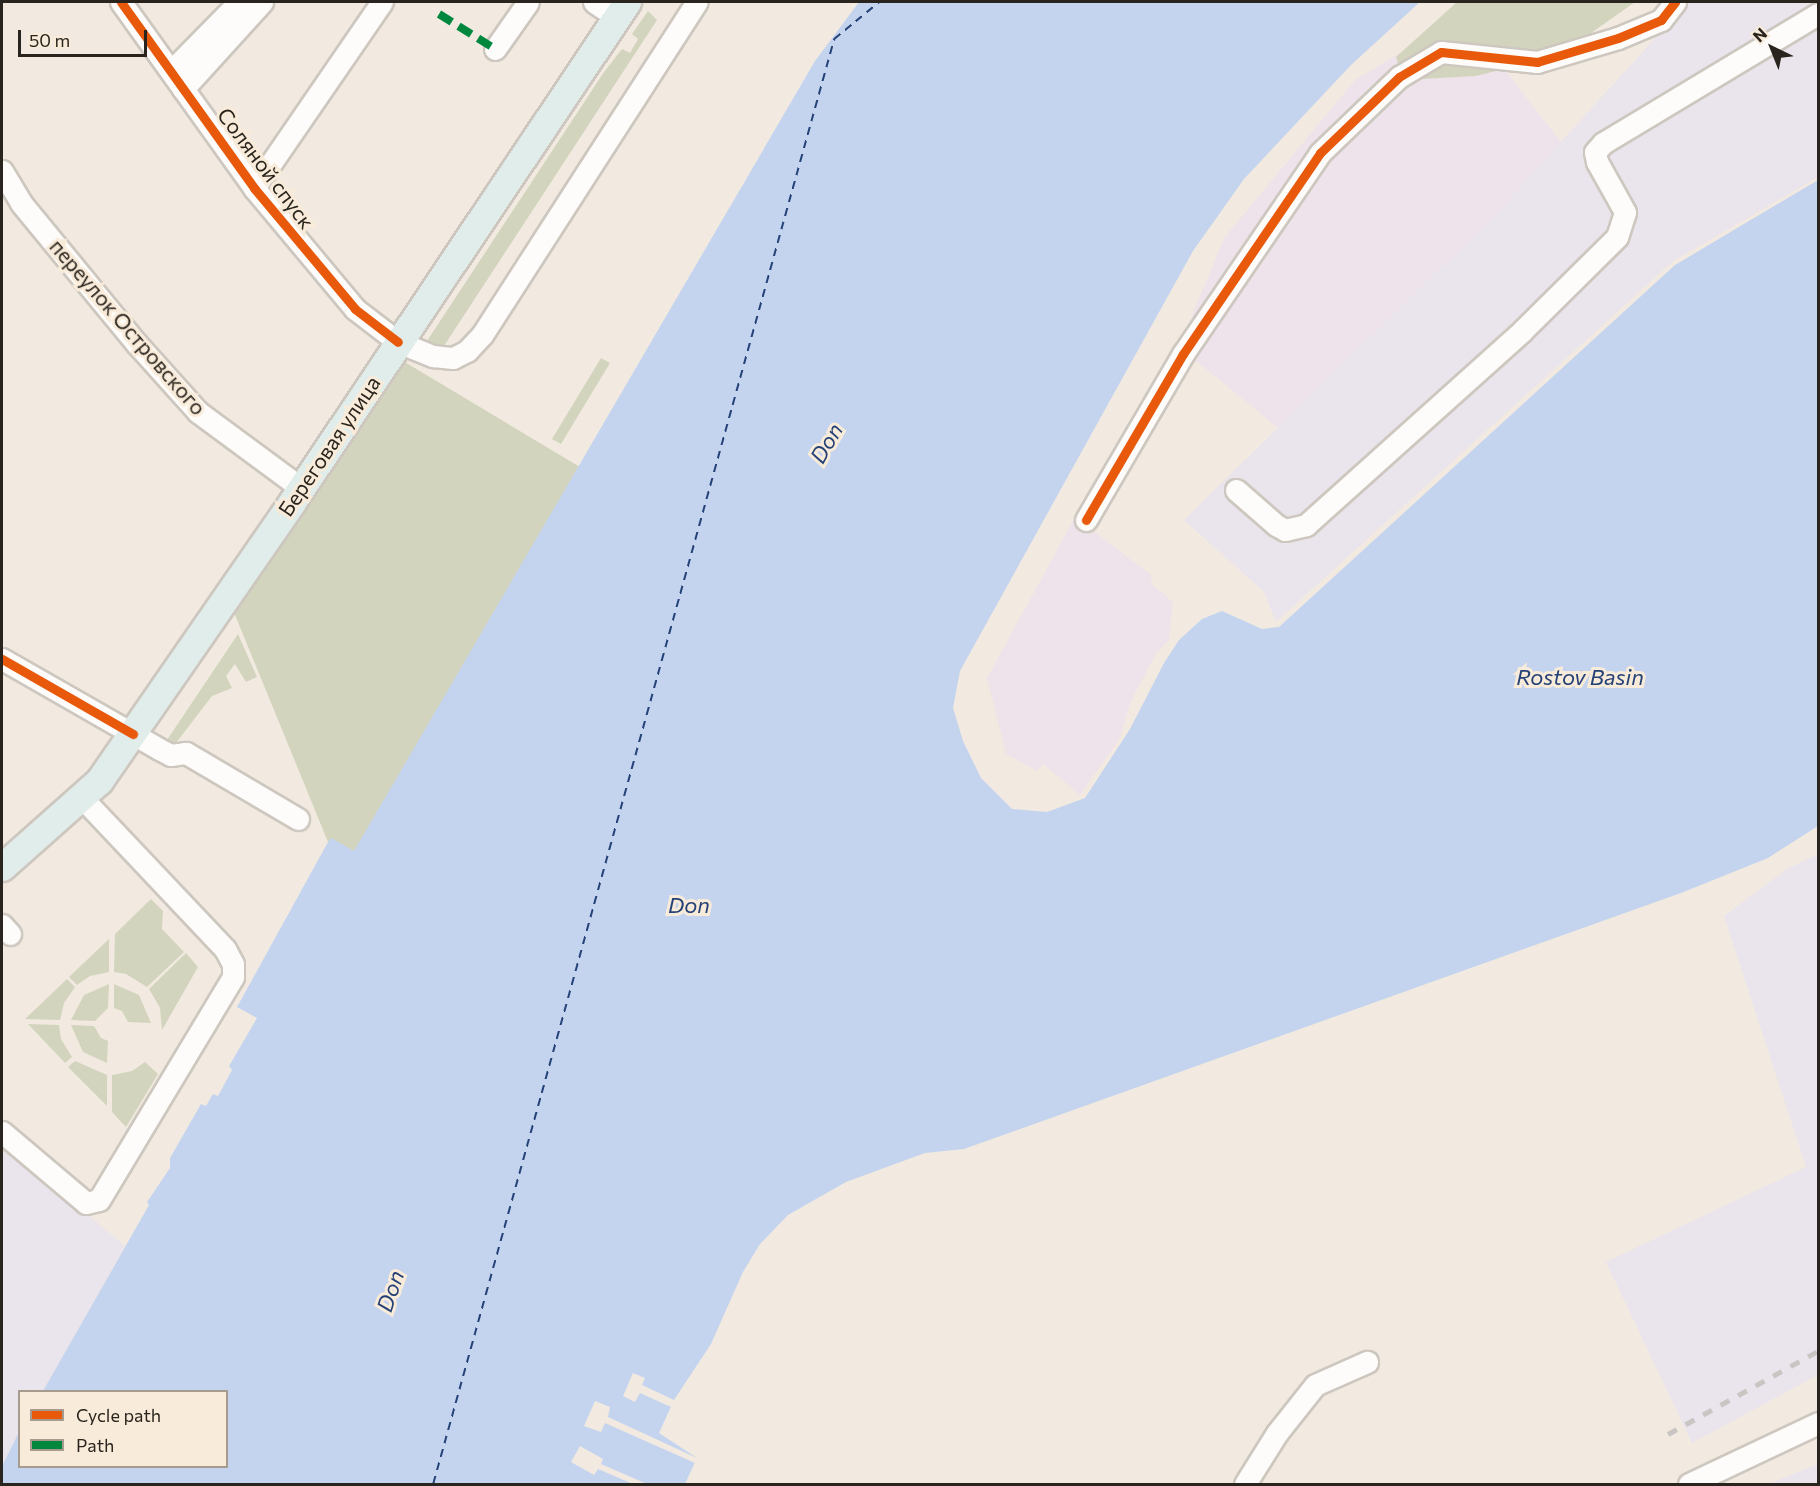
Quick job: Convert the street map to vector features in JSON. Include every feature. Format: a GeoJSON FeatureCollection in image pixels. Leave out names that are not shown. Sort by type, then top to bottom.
{"type":"FeatureCollection","features":[{"type":"Feature","properties":{"kind":"main road","name":"Береговая улица"},"geometry":{"type":"LineString","coordinates":[[2,867],[99,781],[133,734],[302,488],[612,6]]}},
{"type":"Feature","properties":{"kind":"street","name":"Соляной спуск"},"geometry":{"type":"LineString","coordinates":[[122,2],[254,188],[355,309],[398,342],[433,356],[453,358],[467,351],[482,335],[697,2]]}},
{"type":"Feature","properties":{"kind":"street"},"geometry":{"type":"LineString","coordinates":[[171,71],[239,2]]}},
{"type":"Feature","properties":{"kind":"street"},"geometry":{"type":"LineString","coordinates":[[183,89],[262,2]]}},
{"type":"Feature","properties":{"kind":"street"},"geometry":{"type":"LineString","coordinates":[[254,188],[382,2]]}},
{"type":"Feature","properties":{"kind":"street"},"geometry":{"type":"LineString","coordinates":[[495,49],[528,2]]}},
{"type":"Feature","properties":{"kind":"street"},"geometry":{"type":"LineString","coordinates":[[1086,520],[1183,354],[1320,153],[1399,77],[1441,52],[1537,62],[1618,38],[1661,20],[1676,2]]}},
{"type":"Feature","properties":{"kind":"street"},"geometry":{"type":"LineString","coordinates":[[1236,490],[1276,525],[1285,530],[1306,525],[1522,331],[1617,237],[1625,212],[1597,162],[1595,152],[1603,143],[1818,14]]}},
{"type":"Feature","properties":{"kind":"street","name":"переулок Островского"},"geometry":{"type":"LineString","coordinates":[[2,171],[43,229],[198,412],[302,488]]}},
{"type":"Feature","properties":{"kind":"street"},"geometry":{"type":"LineString","coordinates":[[2,659],[171,755],[186,753],[298,819]]}},
{"type":"Feature","properties":{"kind":"street"},"geometry":{"type":"LineString","coordinates":[[2,1132],[86,1203],[99,1200],[233,977],[233,964],[225,949],[82,798]]}},
{"type":"Feature","properties":{"kind":"street"},"geometry":{"type":"LineString","coordinates":[[1245,1485],[1277,1433],[1315,1385],[1367,1362]]}},
{"type":"Feature","properties":{"kind":"street"},"geometry":{"type":"LineString","coordinates":[[1689,1485],[1818,1423]]}},
{"type":"Feature","properties":{"kind":"shaded area"},"geometry":{"type":"Polygon","coordinates":[[[1688,2],[1818,2],[1818,177],[1672,262],[1276,622],[1264,592],[1184,520],[1500,209],[1688,2]]]}},
{"type":"Feature","properties":{"kind":"shaded area"},"geometry":{"type":"Polygon","coordinates":[[[1462,15],[1561,142],[1500,209],[1278,428],[1179,347],[1224,238],[1355,80],[1462,15]]]}},
{"type":"Feature","properties":{"kind":"shaded area"},"geometry":{"type":"Polygon","coordinates":[[[1075,517],[1151,575],[1152,584],[1173,602],[1169,640],[1157,652],[1130,703],[1120,738],[1080,795],[1043,764],[1037,771],[1006,754],[987,678],[1075,517]]]}},
{"type":"Feature","properties":{"kind":"shaded area"},"geometry":{"type":"Polygon","coordinates":[[[1818,854],[1818,1375],[1692,1443],[1606,1262],[1806,1167],[1724,916],[1787,869],[1818,854]]]}},
{"type":"Feature","properties":{"kind":"shaded area"},"geometry":{"type":"Polygon","coordinates":[[[2,1142],[125,1246],[44,1390],[18,1390],[18,1434],[2,1466],[2,1142]]]}},
{"type":"Feature","properties":{"kind":"shaded area"},"geometry":{"type":"Polygon","coordinates":[[[1818,1464],[1818,1484],[1769,1484],[1818,1464]]]}},
{"type":"Feature","properties":{"kind":"green space"},"geometry":{"type":"Polygon","coordinates":[[[1457,2],[1635,2],[1560,55],[1476,76],[1404,80],[1396,57],[1457,2]]]}},
{"type":"Feature","properties":{"kind":"green space"},"geometry":{"type":"Polygon","coordinates":[[[648,11],[657,20],[442,349],[425,344],[604,72],[622,49],[630,53],[638,39],[632,34],[648,11]]]}},
{"type":"Feature","properties":{"kind":"green space"},"geometry":{"type":"Polygon","coordinates":[[[601,358],[610,363],[561,444],[552,439],[601,358]]]}},
{"type":"Feature","properties":{"kind":"green space"},"geometry":{"type":"Polygon","coordinates":[[[403,361],[580,467],[354,852],[331,839],[328,842],[233,610],[403,361]]]}},
{"type":"Feature","properties":{"kind":"green space"},"geometry":{"type":"Polygon","coordinates":[[[238,634],[257,677],[246,682],[235,664],[226,676],[232,688],[212,696],[176,743],[167,740],[238,634]]]}},
{"type":"Feature","properties":{"kind":"green space"},"geometry":{"type":"Polygon","coordinates":[[[151,899],[163,911],[162,929],[184,952],[147,987],[126,974],[114,972],[115,934],[151,899]]]}},
{"type":"Feature","properties":{"kind":"green space"},"geometry":{"type":"Polygon","coordinates":[[[109,939],[109,972],[90,976],[77,985],[69,977],[109,939]]]}},
{"type":"Feature","properties":{"kind":"green space"},"geometry":{"type":"Polygon","coordinates":[[[186,953],[198,967],[162,1030],[160,1008],[149,989],[186,953]]]}},
{"type":"Feature","properties":{"kind":"green space"},"geometry":{"type":"Polygon","coordinates":[[[67,979],[75,987],[64,1003],[60,1020],[25,1019],[67,979]]]}},
{"type":"Feature","properties":{"kind":"green space"},"geometry":{"type":"Polygon","coordinates":[[[109,984],[108,1008],[95,1021],[71,1020],[84,995],[109,984]]]}},
{"type":"Feature","properties":{"kind":"green space"},"geometry":{"type":"Polygon","coordinates":[[[114,984],[139,995],[151,1023],[128,1022],[122,1011],[114,1008],[114,984]]]}},
{"type":"Feature","properties":{"kind":"green space"},"geometry":{"type":"Polygon","coordinates":[[[28,1024],[59,1025],[61,1039],[72,1057],[65,1063],[28,1024]]]}},
{"type":"Feature","properties":{"kind":"green space"},"geometry":{"type":"Polygon","coordinates":[[[71,1025],[94,1026],[101,1038],[108,1041],[107,1063],[83,1052],[71,1025]]]}},
{"type":"Feature","properties":{"kind":"green space"},"geometry":{"type":"Polygon","coordinates":[[[75,1061],[107,1075],[107,1106],[68,1067],[75,1061]]]}},
{"type":"Feature","properties":{"kind":"green space"},"geometry":{"type":"Polygon","coordinates":[[[145,1062],[158,1074],[126,1127],[112,1112],[112,1075],[132,1071],[145,1062]]]}},
{"type":"Feature","properties":{"kind":"water","name":"Don"},"geometry":{"type":"Polygon","coordinates":[[[859,2],[1420,2],[1351,65],[1244,179],[1193,251],[960,671],[953,708],[963,741],[981,778],[1012,809],[1047,812],[1085,798],[1130,729],[1164,663],[1179,640],[1202,619],[1222,611],[1262,629],[1279,627],[1675,265],[1818,180],[1818,826],[1768,858],[1681,893],[964,1149],[925,1153],[846,1182],[788,1215],[760,1244],[743,1272],[711,1344],[674,1400],[659,1433],[697,1458],[685,1484],[2,1484],[2,1466],[18,1434],[18,1468],[228,1468],[228,1390],[44,1390],[149,1205],[147,1202],[170,1168],[170,1158],[201,1104],[206,1106],[213,1094],[218,1096],[232,1070],[229,1066],[257,1018],[237,1007],[328,842],[331,838],[354,851],[815,61],[859,2]]]}},
{"type":"Feature","properties":{"kind":"pier"},"geometry":{"type":"Polygon","coordinates":[[[633,1373],[645,1378],[642,1385],[674,1400],[671,1407],[640,1393],[635,1402],[623,1396],[633,1373]]]}},
{"type":"Feature","properties":{"kind":"pier"},"geometry":{"type":"Polygon","coordinates":[[[595,1401],[610,1407],[608,1417],[697,1458],[695,1463],[605,1423],[601,1432],[584,1426],[595,1401]]]}},
{"type":"Feature","properties":{"kind":"pier"},"geometry":{"type":"Polygon","coordinates":[[[580,1446],[603,1459],[601,1464],[647,1484],[633,1484],[598,1469],[594,1475],[571,1462],[580,1446]]]}},
{"type":"Feature","properties":{"kind":"ferry route"},"geometry":{"type":"LineString","coordinates":[[433,1484],[834,39],[879,2]]}},
{"type":"Feature","properties":{"kind":"railway"},"geometry":{"type":"LineString","coordinates":[[1668,1434],[1818,1351]]}},
{"type":"Feature","properties":{"kind":"marked path"},"geometry":{"type":"LineString","coordinates":[[439,14],[495,49]]}},
{"type":"Feature","properties":{"kind":"cycle path"},"geometry":{"type":"LineString","coordinates":[[121,2],[254,188],[355,309],[398,342]]}},
{"type":"Feature","properties":{"kind":"cycle path"},"geometry":{"type":"LineString","coordinates":[[1086,520],[1183,354],[1320,153],[1399,77],[1441,52],[1537,62],[1618,38],[1661,20],[1675,2]]}},
{"type":"Feature","properties":{"kind":"cycle path"},"geometry":{"type":"LineString","coordinates":[[2,659],[133,734]]}},
{"type":"Feature","properties":{"kind":"water label","name":"Rostov Basin"},"geometry":{"type":"Point","coordinates":[1580,677]}}]}
